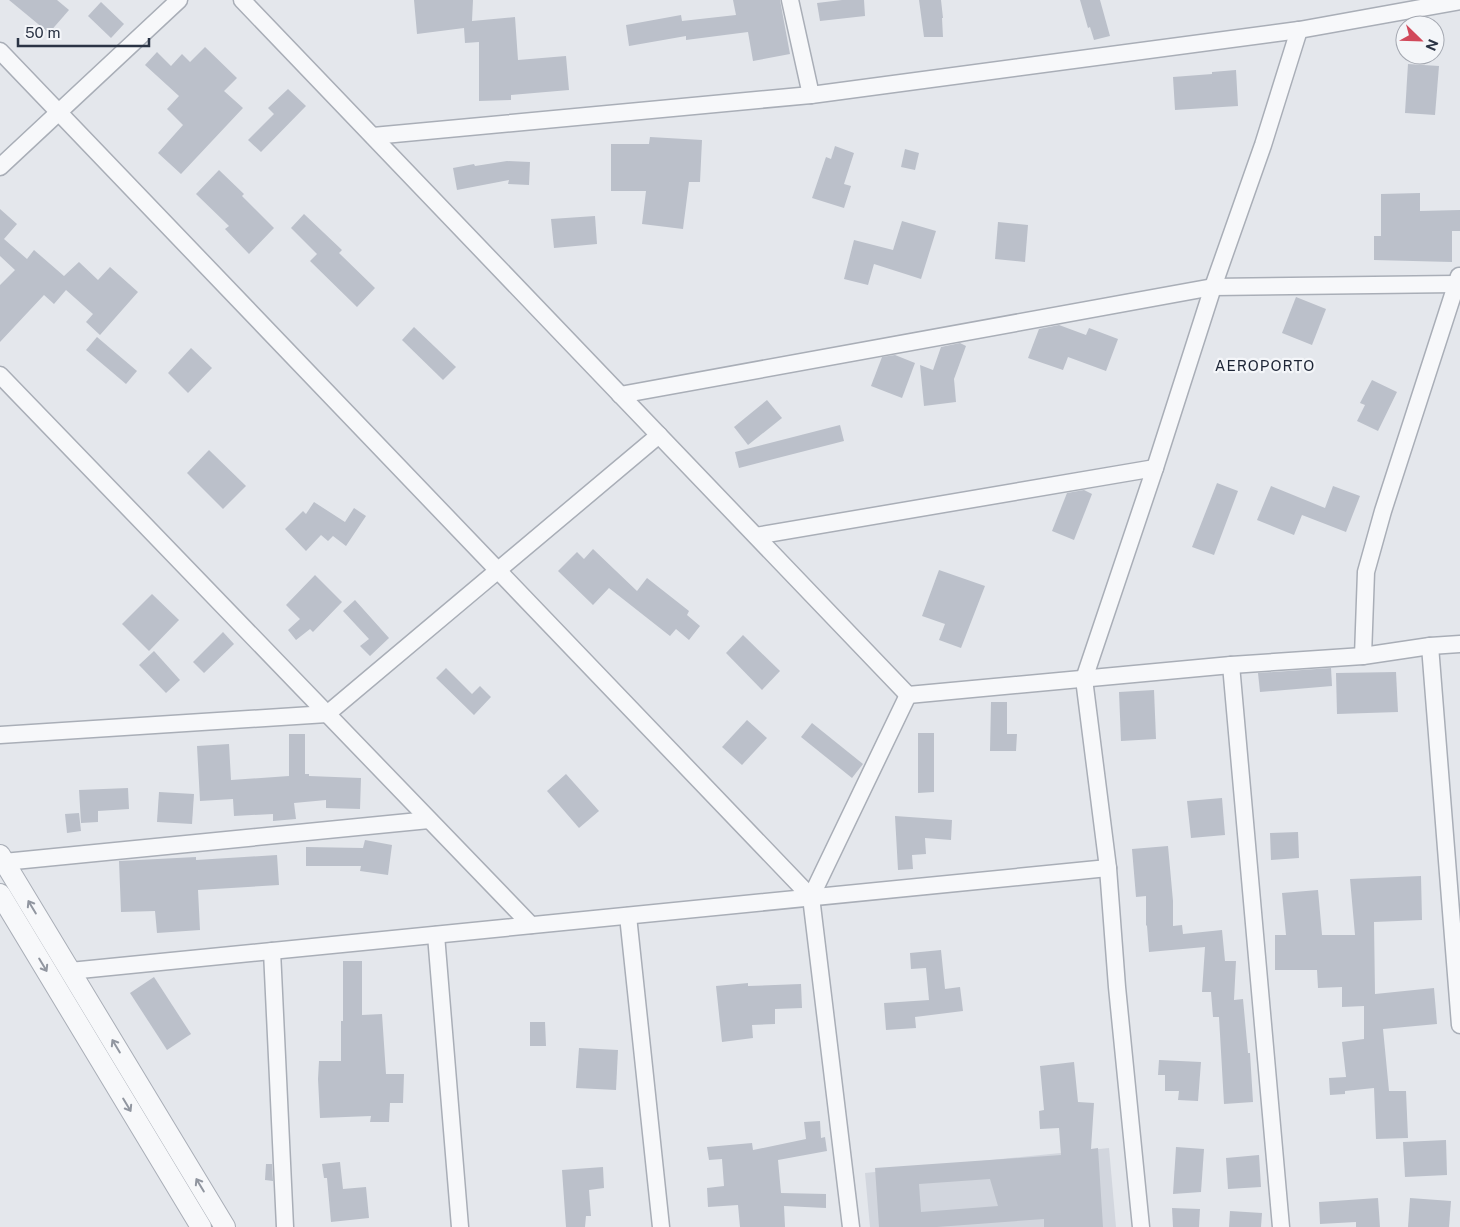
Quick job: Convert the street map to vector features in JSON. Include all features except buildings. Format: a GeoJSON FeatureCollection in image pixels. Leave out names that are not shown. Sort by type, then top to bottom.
{"type":"FeatureCollection","features":[{"type":"Feature","properties":{"kind":"street"},"geometry":{"type":"LineString","coordinates":[[0,167],[179,0]]}},
{"type":"Feature","properties":{"kind":"street"},"geometry":{"type":"LineString","coordinates":[[242,0],[908,695]]}},
{"type":"Feature","properties":{"kind":"street"},"geometry":{"type":"LineString","coordinates":[[790,0],[811,95]]}},
{"type":"Feature","properties":{"kind":"street"},"geometry":{"type":"LineString","coordinates":[[373,136],[811,95],[1299,30],[1460,1]]}},
{"type":"Feature","properties":{"kind":"street"},"geometry":{"type":"LineString","coordinates":[[1141,1227],[1117,987],[1108,868],[1084,679],[1263,144],[1299,30]]}},
{"type":"Feature","properties":{"kind":"street"},"geometry":{"type":"LineString","coordinates":[[0,51],[811,897]]}},
{"type":"Feature","properties":{"kind":"street"},"geometry":{"type":"LineString","coordinates":[[620,395],[1214,287],[1458,279],[1383,511],[1366,572],[1363,656]]}},
{"type":"Feature","properties":{"kind":"street"},"geometry":{"type":"LineString","coordinates":[[0,375],[531,925]]}},
{"type":"Feature","properties":{"kind":"street"},"geometry":{"type":"LineString","coordinates":[[0,735],[327,714],[659,435]]}},
{"type":"Feature","properties":{"kind":"street"},"geometry":{"type":"LineString","coordinates":[[756,536],[1155,468]]}},
{"type":"Feature","properties":{"kind":"street"},"geometry":{"type":"LineString","coordinates":[[908,695],[1231,665],[1363,656],[1430,646],[1460,644]]}},
{"type":"Feature","properties":{"kind":"street"},"geometry":{"type":"LineString","coordinates":[[1430,646],[1457,943],[1460,1026]]}},
{"type":"Feature","properties":{"kind":"street"},"geometry":{"type":"LineString","coordinates":[[1231,665],[1281,1227]]}},
{"type":"Feature","properties":{"kind":"street"},"geometry":{"type":"LineString","coordinates":[[851,1227],[811,897],[908,695]]}},
{"type":"Feature","properties":{"kind":"street"},"geometry":{"type":"LineString","coordinates":[[225,1227],[2,858],[429,820]]}},
{"type":"Feature","properties":{"kind":"street"},"geometry":{"type":"LineString","coordinates":[[70,971],[1108,868]]}},
{"type":"Feature","properties":{"kind":"street"},"geometry":{"type":"LineString","coordinates":[[0,894],[201,1227]]}},
{"type":"Feature","properties":{"kind":"street"},"geometry":{"type":"LineString","coordinates":[[628,916],[661,1227]]}},
{"type":"Feature","properties":{"kind":"street"},"geometry":{"type":"LineString","coordinates":[[436,935],[460,1227]]}},
{"type":"Feature","properties":{"kind":"street"},"geometry":{"type":"LineString","coordinates":[[272,951],[285,1227]]}},
{"type":"Feature","properties":{"kind":"shaded area"},"geometry":{"type":"Polygon","coordinates":[[[1109,1148],[1116,1227],[870,1227],[865,1173],[1109,1148]]]}},
{"type":"Feature","properties":{"kind":"district","name":"AEROPORTO"},"geometry":{"type":"Point","coordinates":[1265,366]}}]}
